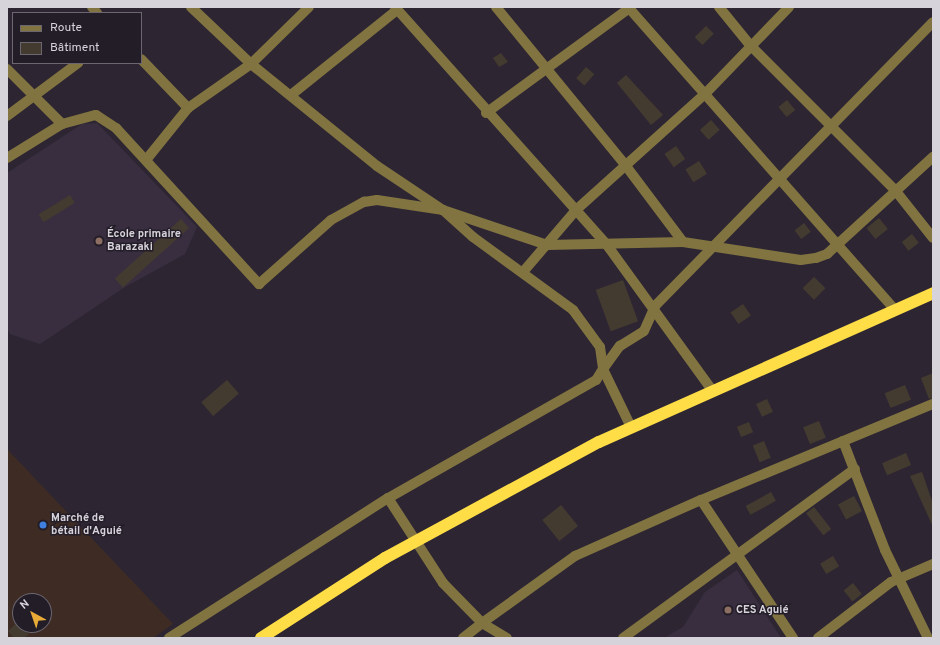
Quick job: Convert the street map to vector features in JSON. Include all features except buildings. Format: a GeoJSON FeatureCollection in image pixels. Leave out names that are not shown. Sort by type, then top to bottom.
{"type":"FeatureCollection","features":[{"type":"Feature","properties":{"kind":"highway"},"geometry":{"type":"LineString","coordinates":[[261,638],[416,541],[631,427],[933,292]]}},
{"type":"Feature","properties":{"kind":"street"},"geometry":{"type":"LineString","coordinates":[[191,7],[251,64],[377,166],[443,210],[473,237],[523,272],[573,310],[587,325],[600,347],[603,369],[631,427]]}},
{"type":"Feature","properties":{"kind":"street"},"geometry":{"type":"LineString","coordinates":[[496,7],[626,166],[683,242]]}},
{"type":"Feature","properties":{"kind":"street"},"geometry":{"type":"LineString","coordinates":[[486,113],[629,7],[706,94],[778,181],[837,244],[895,310]]}},
{"type":"Feature","properties":{"kind":"street"},"geometry":{"type":"LineString","coordinates":[[718,7],[750,45],[895,190],[933,238]]}},
{"type":"Feature","properties":{"kind":"street"},"geometry":{"type":"LineString","coordinates":[[523,272],[576,210],[706,94],[750,45],[789,7]]}},
{"type":"Feature","properties":{"kind":"street"},"geometry":{"type":"LineString","coordinates":[[291,96],[396,8],[486,113],[607,245],[655,306],[712,390]]}},
{"type":"Feature","properties":{"kind":"street"},"geometry":{"type":"LineString","coordinates":[[146,160],[188,108],[251,64],[304,9]]}},
{"type":"Feature","properties":{"kind":"street"},"geometry":{"type":"LineString","coordinates":[[169,638],[388,498],[596,380],[620,346],[644,331],[655,306],[716,246],[933,22]]}},
{"type":"Feature","properties":{"kind":"street"},"geometry":{"type":"LineString","coordinates":[[142,60],[188,108]]}},
{"type":"Feature","properties":{"kind":"street"},"geometry":{"type":"LineString","coordinates":[[7,116],[77,64]]}},
{"type":"Feature","properties":{"kind":"street"},"geometry":{"type":"LineString","coordinates":[[7,69],[62,124]]}},
{"type":"Feature","properties":{"kind":"street"},"geometry":{"type":"LineString","coordinates":[[7,158],[62,124],[96,115],[116,128],[259,284],[331,220],[364,202],[377,200],[443,210],[547,245],[607,245],[683,242],[801,260],[827,254],[895,190],[933,158]]}},
{"type":"Feature","properties":{"kind":"street"},"geometry":{"type":"LineString","coordinates":[[463,638],[575,556],[701,500],[933,404]]}},
{"type":"Feature","properties":{"kind":"street"},"geometry":{"type":"LineString","coordinates":[[843,440],[885,550],[901,578],[928,638]]}},
{"type":"Feature","properties":{"kind":"street"},"geometry":{"type":"LineString","coordinates":[[623,638],[738,556],[855,469]]}},
{"type":"Feature","properties":{"kind":"street"},"geometry":{"type":"LineString","coordinates":[[388,498],[443,583],[482,623],[507,638]]}},
{"type":"Feature","properties":{"kind":"street"},"geometry":{"type":"LineString","coordinates":[[701,500],[793,638]]}},
{"type":"Feature","properties":{"kind":"street"},"geometry":{"type":"LineString","coordinates":[[818,638],[872,595],[901,578],[933,564]]}},
{"type":"Feature","properties":{"kind":"shaded area","name":"École primaire Barazaki"},"geometry":{"type":"Polygon","coordinates":[[[97,123],[197,227],[185,254],[125,287],[40,344],[10,334],[7,329],[7,173],[82,124],[97,123]]]}},
{"type":"Feature","properties":{"kind":"shaded area","name":"Marché de bétail d'Aguié"},"geometry":{"type":"Polygon","coordinates":[[[7,449],[173,624],[153,638],[7,638],[7,449]]]}},
{"type":"Feature","properties":{"kind":"shaded area","name":"CES Aguié"},"geometry":{"type":"Polygon","coordinates":[[[737,570],[781,638],[664,638],[683,627],[705,592],[737,570]]]}},
{"type":"Feature","properties":{"kind":"place","name":"École primaire Barazaki"},"geometry":{"type":"Point","coordinates":[99,241]}},
{"type":"Feature","properties":{"kind":"place","name":"Marché de bétail d'Aguié"},"geometry":{"type":"Point","coordinates":[43,525]}},
{"type":"Feature","properties":{"kind":"place","name":"CES Aguié"},"geometry":{"type":"Point","coordinates":[728,610]}}]}
